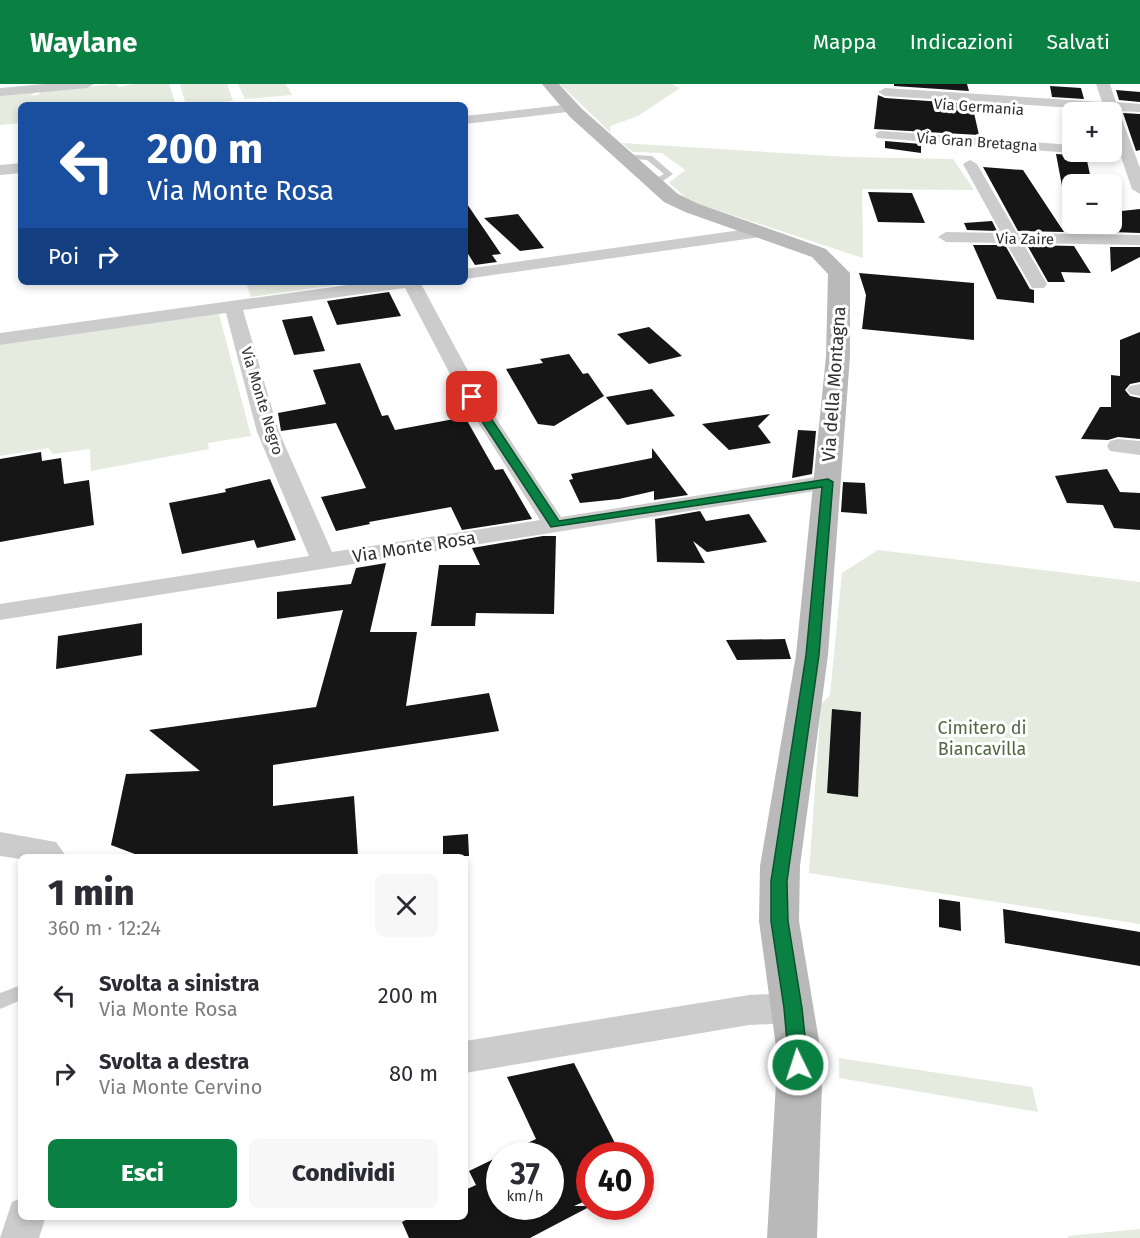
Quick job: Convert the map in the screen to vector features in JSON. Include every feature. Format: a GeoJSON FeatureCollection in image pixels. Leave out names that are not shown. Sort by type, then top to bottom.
{"type":"FeatureCollection","features":[{"type":"Feature","properties":{"kind":"street"},"geometry":{"type":"LineString","coordinates":[[0,92],[87,84]]}},
{"type":"Feature","properties":{"kind":"street","name":"Via della Montagna"},"geometry":{"type":"LineString","coordinates":[[550,84],[571,108],[671,198],[692,208],[819,253],[839,273],[838,356],[812,655],[780,866],[779,921],[793,1008],[799,1083],[792,1238]]}},
{"type":"Feature","properties":{"kind":"street"},"geometry":{"type":"LineString","coordinates":[[1028,84],[1030,101]]}},
{"type":"Feature","properties":{"kind":"street"},"geometry":{"type":"LineString","coordinates":[[1104,87],[1110,102]]}},
{"type":"Feature","properties":{"kind":"street"},"geometry":{"type":"LineString","coordinates":[[953,90],[957,140]]}},
{"type":"Feature","properties":{"kind":"street"},"geometry":{"type":"LineString","coordinates":[[885,92],[953,90],[1030,101],[1062,103]]}},
{"type":"Feature","properties":{"kind":"street"},"geometry":{"type":"LineString","coordinates":[[1122,107],[1140,108]]}},
{"type":"Feature","properties":{"kind":"street"},"geometry":{"type":"LineString","coordinates":[[468,120],[571,108]]}},
{"type":"Feature","properties":{"kind":"street","name":"Via Gran Bretagna"},"geometry":{"type":"LineString","coordinates":[[882,135],[1062,148]]}},
{"type":"Feature","properties":{"kind":"street"},"geometry":{"type":"LineString","coordinates":[[1122,143],[1138,180]]}},
{"type":"Feature","properties":{"kind":"street"},"geometry":{"type":"LineString","coordinates":[[1122,153],[1128,153]]}},
{"type":"Feature","properties":{"kind":"street"},"geometry":{"type":"LineString","coordinates":[[970,164],[1038,284]]}},
{"type":"Feature","properties":{"kind":"street"},"geometry":{"type":"LineString","coordinates":[[0,170],[18,168]]}},
{"type":"Feature","properties":{"kind":"street"},"geometry":{"type":"LineString","coordinates":[[468,274],[762,232]]}},
{"type":"Feature","properties":{"kind":"street"},"geometry":{"type":"LineString","coordinates":[[1072,234],[1076,240]]}},
{"type":"Feature","properties":{"kind":"street","name":"Via Zaire"},"geometry":{"type":"LineString","coordinates":[[946,237],[1140,240]]}},
{"type":"Feature","properties":{"kind":"street"},"geometry":{"type":"LineString","coordinates":[[0,339],[387,285]]}},
{"type":"Feature","properties":{"kind":"street"},"geometry":{"type":"LineString","coordinates":[[411,285],[472,397],[555,525]]}},
{"type":"Feature","properties":{"kind":"street","name":"Via Monte Negro"},"geometry":{"type":"LineString","coordinates":[[233,306],[268,432],[323,561]]}},
{"type":"Feature","properties":{"kind":"street","name":"Via Monte Rosa"},"geometry":{"type":"LineString","coordinates":[[0,612],[828,482]]}},
{"type":"Feature","properties":{"kind":"street"},"geometry":{"type":"LineString","coordinates":[[0,844],[45,851],[48,854]]}},
{"type":"Feature","properties":{"kind":"street"},"geometry":{"type":"LineString","coordinates":[[468,1057],[749,1010],[793,1008]]}},
{"type":"Feature","properties":{"kind":"street"},"geometry":{"type":"LineString","coordinates":[[19,1238],[25,1220]]}},
{"type":"Feature","properties":{"kind":"lane"},"geometry":{"type":"LineString","coordinates":[[0,1001],[18,993]]}},
{"type":"Feature","properties":{"kind":"green space"},"geometry":{"type":"Polygon","coordinates":[[[115,84],[119,87],[133,84],[169,84],[175,102],[18,102],[18,123],[0,125],[0,91],[45,87],[30,96],[38,95],[41,91],[115,84]]]}},
{"type":"Feature","properties":{"kind":"green space"},"geometry":{"type":"Polygon","coordinates":[[[180,84],[227,84],[233,101],[221,102],[185,102],[180,84]]]}},
{"type":"Feature","properties":{"kind":"green space"},"geometry":{"type":"Polygon","coordinates":[[[238,84],[286,84],[292,95],[245,99],[238,84]]]}},
{"type":"Feature","properties":{"kind":"green space"},"geometry":{"type":"Polygon","coordinates":[[[560,84],[671,84],[680,88],[638,116],[610,126],[611,133],[560,84]]]}},
{"type":"Feature","properties":{"kind":"green space"},"geometry":{"type":"Polygon","coordinates":[[[622,143],[848,157],[953,159],[974,190],[862,189],[863,258],[702,205],[685,197],[669,183],[685,170],[662,153],[633,152],[622,143]]]}},
{"type":"Feature","properties":{"kind":"green space"},"geometry":{"type":"Polygon","coordinates":[[[247,285],[335,285],[251,297],[247,285]]]}},
{"type":"Feature","properties":{"kind":"green space"},"geometry":{"type":"Polygon","coordinates":[[[219,314],[251,436],[208,443],[209,449],[91,471],[90,449],[53,454],[48,448],[0,456],[0,345],[219,314]]]}},
{"type":"Feature","properties":{"kind":"green space","name":"Cimitero di Biancavilla"},"geometry":{"type":"Polygon","coordinates":[[[878,550],[1140,582],[1140,924],[809,873],[821,704],[830,695],[842,573],[878,550]]]}},
{"type":"Feature","properties":{"kind":"green space"},"geometry":{"type":"Polygon","coordinates":[[[839,1058],[1032,1087],[1038,1112],[839,1078],[839,1058]]]}},
{"type":"Feature","properties":{"kind":"green space"},"geometry":{"type":"Polygon","coordinates":[[[1140,1229],[1140,1238],[1068,1238],[1068,1236],[1140,1229]]]}},
{"type":"Feature","properties":{"kind":"building"},"geometry":{"type":"Polygon","coordinates":[[[894,84],[967,84],[969,91],[894,86],[894,84]]]}},
{"type":"Feature","properties":{"kind":"building"},"geometry":{"type":"Polygon","coordinates":[[[1050,86],[1081,88],[1084,99],[1052,97],[1050,86]]]}},
{"type":"Feature","properties":{"kind":"building"},"geometry":{"type":"Polygon","coordinates":[[[1116,90],[1140,92],[1140,102],[1119,100],[1116,90]]]}},
{"type":"Feature","properties":{"kind":"building"},"geometry":{"type":"Polygon","coordinates":[[[878,95],[885,98],[972,104],[979,135],[874,129],[878,95]]]}},
{"type":"Feature","properties":{"kind":"building"},"geometry":{"type":"Polygon","coordinates":[[[1123,113],[1140,114],[1140,150],[1136,151],[1123,113]]]}},
{"type":"Feature","properties":{"kind":"building"},"geometry":{"type":"Polygon","coordinates":[[[885,141],[921,144],[921,153],[885,148],[885,141]]]}},
{"type":"Feature","properties":{"kind":"building"},"geometry":{"type":"Polygon","coordinates":[[[1056,154],[1062,154],[1062,162],[1087,162],[1090,174],[1062,174],[1062,186],[1056,154]]]}},
{"type":"Feature","properties":{"kind":"building"},"geometry":{"type":"Polygon","coordinates":[[[983,167],[1023,170],[1062,229],[1062,232],[1018,231],[983,167]]]}},
{"type":"Feature","properties":{"kind":"building"},"geometry":{"type":"Polygon","coordinates":[[[868,192],[912,193],[925,223],[878,222],[868,192]]]}},
{"type":"Feature","properties":{"kind":"building"},"geometry":{"type":"Polygon","coordinates":[[[468,205],[501,254],[492,255],[497,262],[475,265],[468,254],[468,205]]]}},
{"type":"Feature","properties":{"kind":"building"},"geometry":{"type":"Polygon","coordinates":[[[1140,209],[1140,233],[1122,232],[1122,211],[1140,209]]]}},
{"type":"Feature","properties":{"kind":"building"},"geometry":{"type":"Polygon","coordinates":[[[518,214],[544,248],[520,251],[484,218],[518,214]]]}},
{"type":"Feature","properties":{"kind":"building"},"geometry":{"type":"Polygon","coordinates":[[[992,221],[997,231],[967,230],[964,223],[992,221]]]}},
{"type":"Feature","properties":{"kind":"building"},"geometry":{"type":"Polygon","coordinates":[[[973,245],[1005,245],[1030,289],[1034,290],[1034,303],[997,299],[973,245]]]}},
{"type":"Feature","properties":{"kind":"building"},"geometry":{"type":"Polygon","coordinates":[[[1027,245],[1074,246],[1091,273],[1061,272],[1065,282],[1048,282],[1027,245]]]}},
{"type":"Feature","properties":{"kind":"building"},"geometry":{"type":"Polygon","coordinates":[[[1110,247],[1140,247],[1140,257],[1111,272],[1110,247]]]}},
{"type":"Feature","properties":{"kind":"building"},"geometry":{"type":"Polygon","coordinates":[[[859,273],[974,283],[974,340],[862,329],[866,295],[859,273]]]}},
{"type":"Feature","properties":{"kind":"building"},"geometry":{"type":"Polygon","coordinates":[[[389,292],[401,316],[337,325],[327,301],[389,292]]]}},
{"type":"Feature","properties":{"kind":"building"},"geometry":{"type":"Polygon","coordinates":[[[312,316],[325,351],[294,355],[282,320],[312,316]]]}},
{"type":"Feature","properties":{"kind":"building"},"geometry":{"type":"Polygon","coordinates":[[[649,327],[682,356],[649,364],[617,334],[649,327]]]}},
{"type":"Feature","properties":{"kind":"building"},"geometry":{"type":"Polygon","coordinates":[[[1140,332],[1140,382],[1130,384],[1125,390],[1130,396],[1140,398],[1140,439],[1118,437],[1108,440],[1081,439],[1100,407],[1111,407],[1111,375],[1120,376],[1120,340],[1140,332]]]}},
{"type":"Feature","properties":{"kind":"building"},"geometry":{"type":"Polygon","coordinates":[[[569,354],[583,374],[588,373],[604,396],[554,426],[538,424],[506,369],[543,363],[540,359],[569,354]]]}},
{"type":"Feature","properties":{"kind":"building"},"geometry":{"type":"Polygon","coordinates":[[[360,363],[382,416],[388,415],[395,430],[465,417],[495,470],[503,469],[532,519],[462,530],[451,507],[369,522],[370,524],[336,531],[321,497],[366,488],[336,423],[281,431],[278,413],[326,404],[313,370],[360,363]]]}},
{"type":"Feature","properties":{"kind":"building"},"geometry":{"type":"Polygon","coordinates":[[[652,389],[675,416],[627,425],[606,397],[652,389]]]}},
{"type":"Feature","properties":{"kind":"building"},"geometry":{"type":"Polygon","coordinates":[[[770,414],[758,426],[771,443],[729,450],[702,424],[770,414]]]}},
{"type":"Feature","properties":{"kind":"building"},"geometry":{"type":"Polygon","coordinates":[[[798,430],[816,431],[812,474],[792,478],[798,430]]]}},
{"type":"Feature","properties":{"kind":"building"},"geometry":{"type":"Polygon","coordinates":[[[652,448],[688,495],[654,500],[654,491],[619,499],[580,503],[569,480],[573,479],[571,474],[652,458],[652,448]]]}},
{"type":"Feature","properties":{"kind":"building"},"geometry":{"type":"Polygon","coordinates":[[[41,452],[42,461],[61,458],[64,484],[89,480],[94,525],[0,542],[0,459],[41,452]]]}},
{"type":"Feature","properties":{"kind":"building"},"geometry":{"type":"Polygon","coordinates":[[[1107,469],[1120,492],[1140,493],[1140,530],[1114,528],[1103,505],[1067,503],[1055,476],[1107,469]]]}},
{"type":"Feature","properties":{"kind":"building"},"geometry":{"type":"Polygon","coordinates":[[[270,479],[296,540],[257,548],[254,540],[182,554],[169,503],[226,492],[225,489],[270,479]]]}},
{"type":"Feature","properties":{"kind":"building"},"geometry":{"type":"Polygon","coordinates":[[[843,482],[865,483],[867,514],[841,512],[843,482]]]}},
{"type":"Feature","properties":{"kind":"building"},"geometry":{"type":"Polygon","coordinates":[[[700,511],[706,521],[749,514],[767,542],[707,552],[693,541],[705,563],[657,562],[655,519],[700,511]]]}},
{"type":"Feature","properties":{"kind":"building"},"geometry":{"type":"Polygon","coordinates":[[[543,536],[556,536],[554,614],[476,613],[475,626],[431,626],[439,565],[480,565],[472,548],[543,536]]]}},
{"type":"Feature","properties":{"kind":"building"},"geometry":{"type":"Polygon","coordinates":[[[386,563],[370,632],[417,632],[406,706],[489,693],[499,731],[273,765],[273,806],[354,796],[358,854],[135,854],[111,845],[126,774],[200,771],[149,730],[316,707],[343,610],[277,619],[277,592],[351,584],[356,568],[386,563]]]}},
{"type":"Feature","properties":{"kind":"building"},"geometry":{"type":"Polygon","coordinates":[[[142,623],[142,655],[56,669],[58,636],[142,623]]]}},
{"type":"Feature","properties":{"kind":"building"},"geometry":{"type":"Polygon","coordinates":[[[785,639],[791,659],[737,660],[726,640],[785,639]]]}},
{"type":"Feature","properties":{"kind":"building"},"geometry":{"type":"Polygon","coordinates":[[[832,709],[861,712],[858,797],[827,793],[832,709]]]}},
{"type":"Feature","properties":{"kind":"building"},"geometry":{"type":"Polygon","coordinates":[[[468,834],[469,856],[468,854],[443,854],[443,836],[468,834]]]}},
{"type":"Feature","properties":{"kind":"building"},"geometry":{"type":"Polygon","coordinates":[[[939,899],[960,902],[961,931],[939,927],[939,899]]]}},
{"type":"Feature","properties":{"kind":"building"},"geometry":{"type":"Polygon","coordinates":[[[1003,909],[1140,932],[1140,966],[1005,943],[1003,909]]]}},
{"type":"Feature","properties":{"kind":"building"},"geometry":{"type":"Polygon","coordinates":[[[574,1063],[614,1142],[576,1142],[576,1205],[574,1206],[576,1206],[576,1214],[530,1238],[409,1238],[402,1222],[406,1220],[468,1220],[468,1189],[476,1185],[469,1171],[486,1163],[486,1220],[564,1220],[564,1142],[530,1142],[536,1139],[507,1077],[574,1063]]]}},
{"type":"Feature","properties":{"kind":"route"},"geometry":{"type":"LineString","coordinates":[[472,397],[555,525],[828,482],[812,655],[779,881],[779,921],[793,1008],[798,1065]]}}]}
